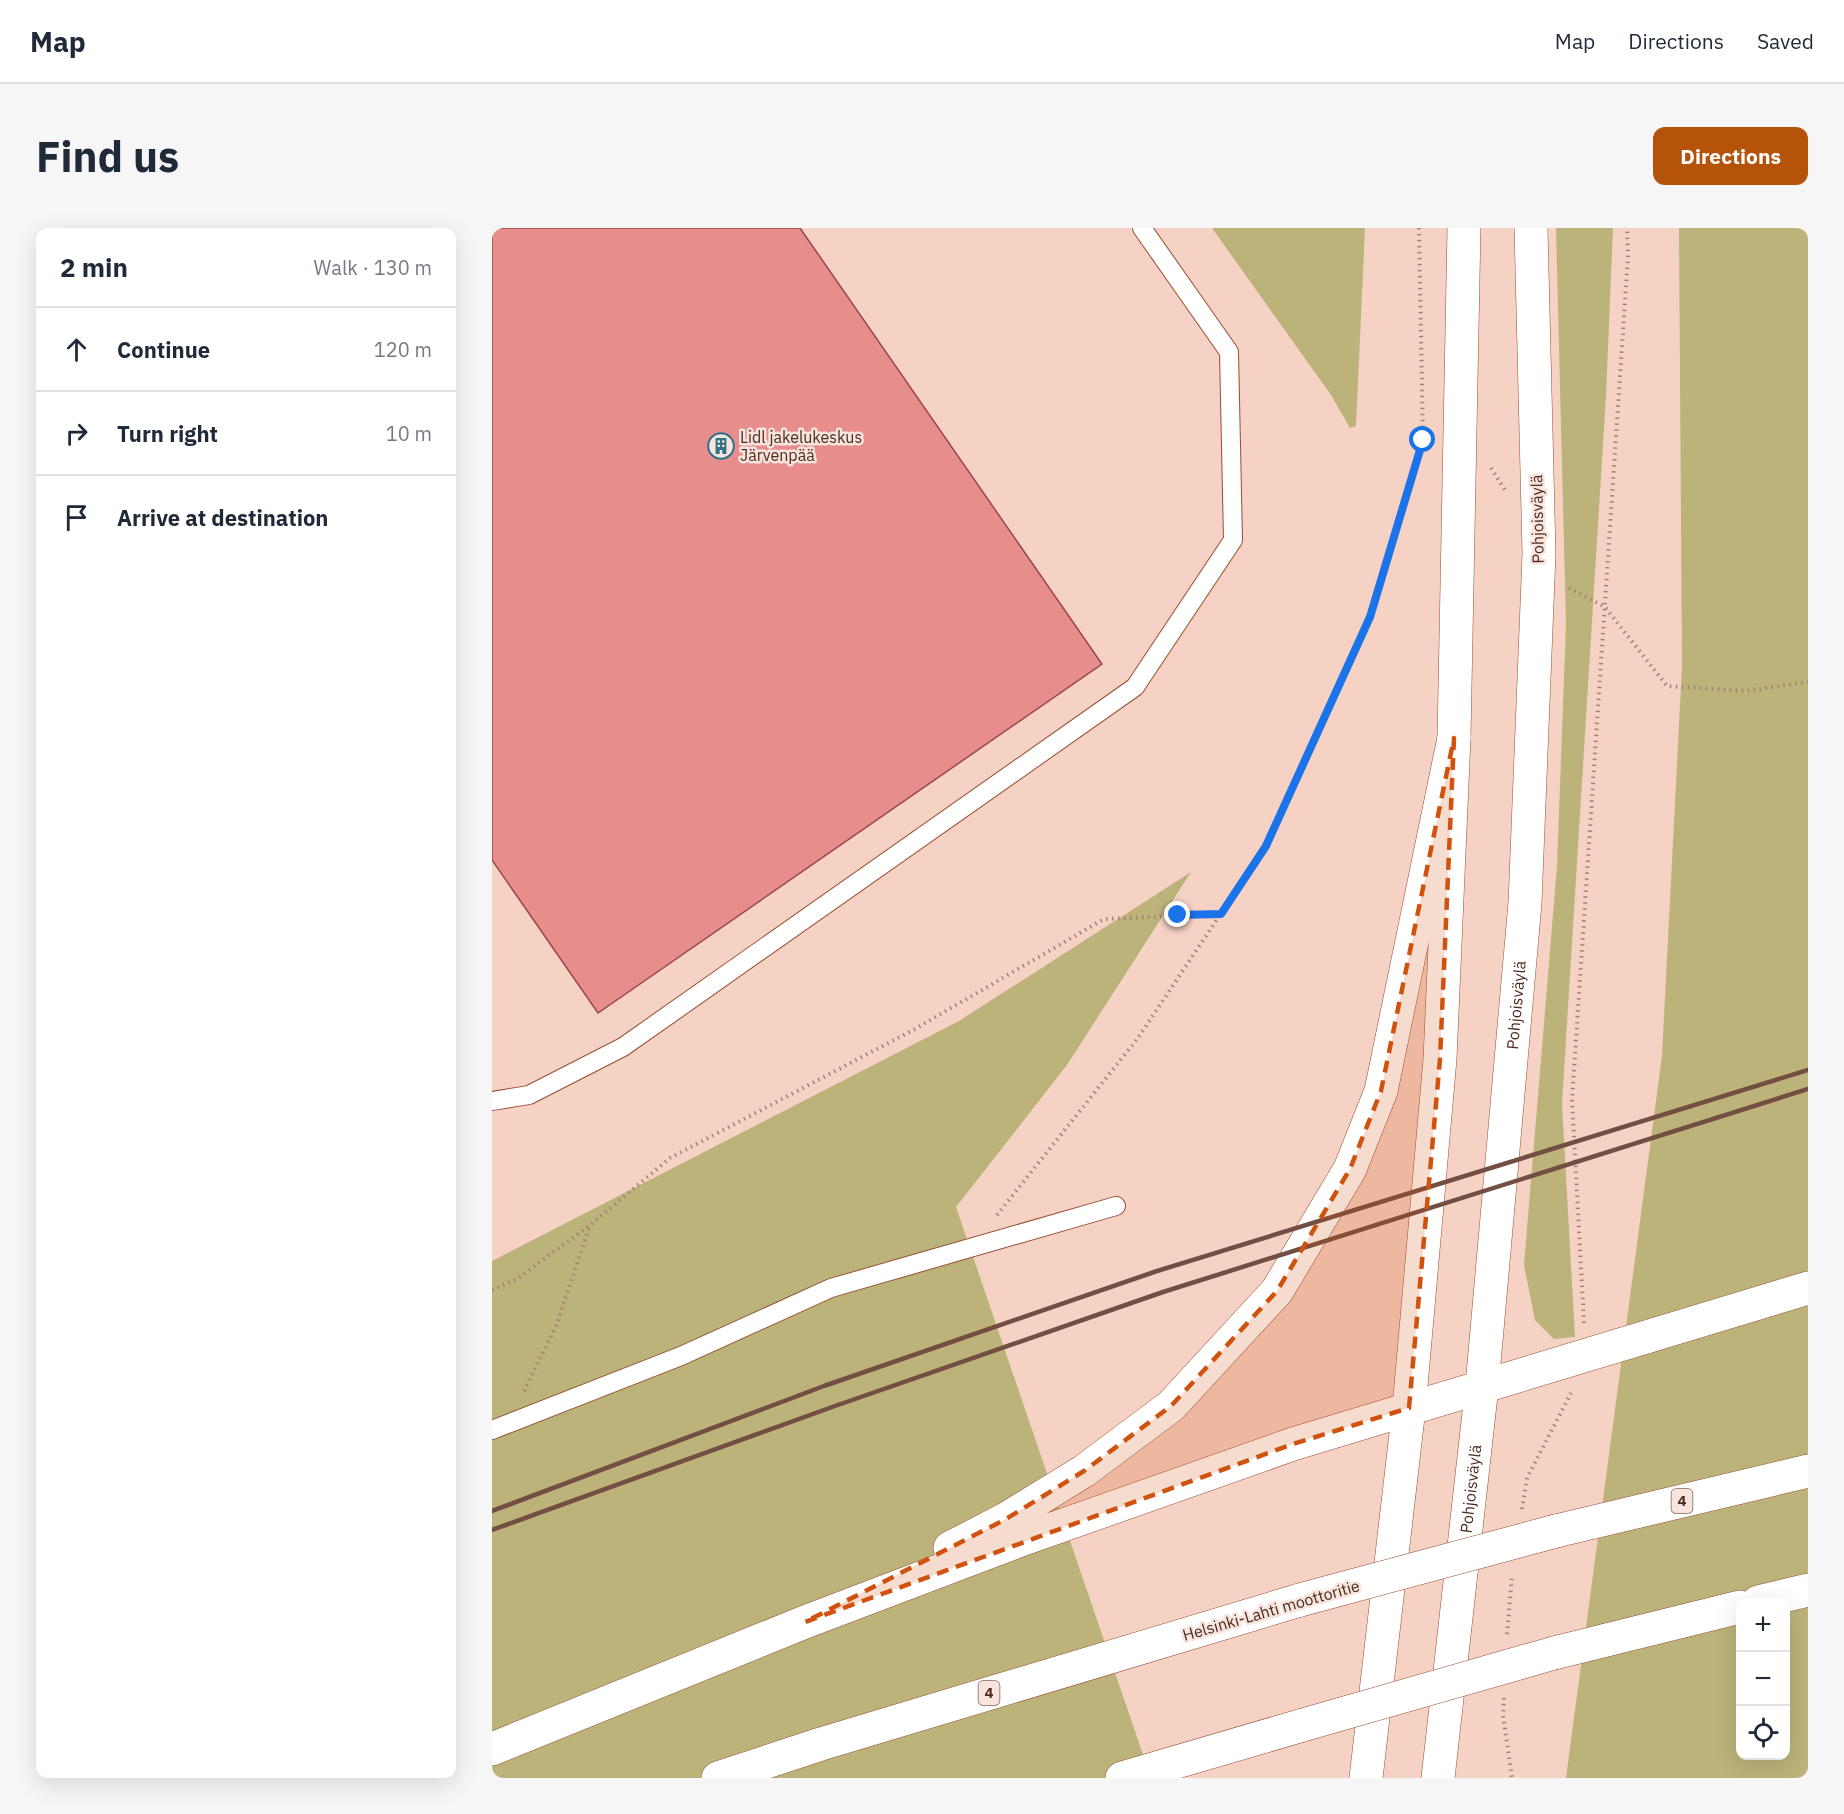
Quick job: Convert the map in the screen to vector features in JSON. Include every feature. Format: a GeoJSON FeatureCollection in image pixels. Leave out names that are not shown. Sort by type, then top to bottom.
{"type":"FeatureCollection","features":[{"type":"Feature","properties":{"kind":"main road"},"geometry":{"type":"LineString","coordinates":[[1366,1778],[1409,1408],[1440,1059],[1454,738],[1464,228]]}},
{"type":"Feature","properties":{"kind":"main road","name":"Pohjoisväylä"},"geometry":{"type":"LineString","coordinates":[[1438,1778],[1482,1386],[1525,903],[1539,554],[1531,228]]}},
{"type":"Feature","properties":{"kind":"main road"},"geometry":{"type":"LineString","coordinates":[[805,1622],[1006,1519],[1084,1471],[1171,1406],[1277,1291],[1350,1169],[1381,1091],[1454,738]]}},
{"type":"Feature","properties":{"kind":"main road"},"geometry":{"type":"LineString","coordinates":[[492,1749],[805,1622],[1018,1541],[1271,1451],[1808,1288]]}},
{"type":"Feature","properties":{"kind":"main road","name":"Helsinki-Lahti moottoritie"},"geometry":{"type":"LineString","coordinates":[[729,1774],[832,1740],[1300,1600],[1556,1531],[1808,1471]]}},
{"type":"Feature","properties":{"kind":"main road"},"geometry":{"type":"LineString","coordinates":[[1775,1598],[1808,1590]]}},
{"type":"Feature","properties":{"kind":"main road"},"geometry":{"type":"LineString","coordinates":[[1122,1778],[1554,1653],[1736,1608]]}},
{"type":"Feature","properties":{"kind":"lane"},"geometry":{"type":"LineString","coordinates":[[492,1101],[529,1095],[623,1047],[1135,687],[1233,540],[1229,352],[1142,228]]}},
{"type":"Feature","properties":{"kind":"lane"},"geometry":{"type":"LineString","coordinates":[[499,1427],[681,1356],[831,1288],[1116,1206]]}},
{"type":"Feature","properties":{"kind":"path"},"geometry":{"type":"LineString","coordinates":[[970,1248],[1138,1038],[1266,846],[1370,617],[1423,440],[1419,228]]}},
{"type":"Feature","properties":{"kind":"path"},"geometry":{"type":"LineString","coordinates":[[1585,1333],[1572,1100],[1628,256],[1627,228]]}},
{"type":"Feature","properties":{"kind":"path"},"geometry":{"type":"LineString","coordinates":[[1605,608],[1667,686],[1745,691],[1808,682]]}},
{"type":"Feature","properties":{"kind":"path"},"geometry":{"type":"LineString","coordinates":[[492,1290],[517,1279],[590,1225],[670,1158],[915,1029],[1104,919],[1221,914]]}},
{"type":"Feature","properties":{"kind":"path"},"geometry":{"type":"LineString","coordinates":[[499,1427],[556,1326],[590,1225]]}},
{"type":"Feature","properties":{"kind":"path"},"geometry":{"type":"LineString","coordinates":[[1522,1513],[1527,1478],[1576,1385]]}},
{"type":"Feature","properties":{"kind":"path"},"geometry":{"type":"LineString","coordinates":[[1507,1637],[1513,1570]]}},
{"type":"Feature","properties":{"kind":"path"},"geometry":{"type":"LineString","coordinates":[[1504,1692],[1503,1715],[1512,1778]]}},
{"type":"Feature","properties":{"kind":"highlighted area"},"geometry":{"type":"Polygon","coordinates":[[[1454,738],[1440,1059],[1409,1408],[1293,1444],[805,1622],[1006,1519],[1084,1471],[1171,1406],[1277,1291],[1350,1169],[1381,1091],[1454,738]]]}},
{"type":"Feature","properties":{"kind":"shaded area"},"geometry":{"type":"Polygon","coordinates":[[[1212,228],[1365,228],[1356,426],[1350,428],[1331,395],[1212,228]]]}},
{"type":"Feature","properties":{"kind":"shaded area"},"geometry":{"type":"Polygon","coordinates":[[[1556,228],[1613,228],[1606,396],[1562,1104],[1575,1337],[1554,1339],[1535,1320],[1524,1265],[1557,866],[1566,624],[1556,228]]]}},
{"type":"Feature","properties":{"kind":"shaded area"},"geometry":{"type":"Polygon","coordinates":[[[1679,228],[1808,228],[1808,1778],[1566,1778],[1662,1056],[1682,666],[1679,228]]]}},
{"type":"Feature","properties":{"kind":"shaded area"},"geometry":{"type":"Polygon","coordinates":[[[1191,872],[1067,1065],[956,1207],[1151,1778],[492,1778],[492,1261],[959,1021],[1191,872]]]}},
{"type":"Feature","properties":{"kind":"building","name":"Lidl jakelukeskus Järvenpää"},"geometry":{"type":"Polygon","coordinates":[[[492,228],[800,228],[1102,664],[598,1013],[492,860],[492,228]]]}},
{"type":"Feature","properties":{"kind":"railway"},"geometry":{"type":"LineString","coordinates":[[492,1511],[824,1386],[1154,1272],[1808,1070]]}},
{"type":"Feature","properties":{"kind":"railway"},"geometry":{"type":"LineString","coordinates":[[492,1530],[835,1406],[1163,1292],[1808,1089]]}},
{"type":"Feature","properties":{"kind":"place","name":"Lidl jakelukeskus Järvenpää"},"geometry":{"type":"Point","coordinates":[721,446]}},
{"type":"Feature","properties":{"kind":"route"},"geometry":{"type":"LineString","coordinates":[[1178,915],[1221,914],[1266,846],[1370,617],[1423,440]]}}]}
